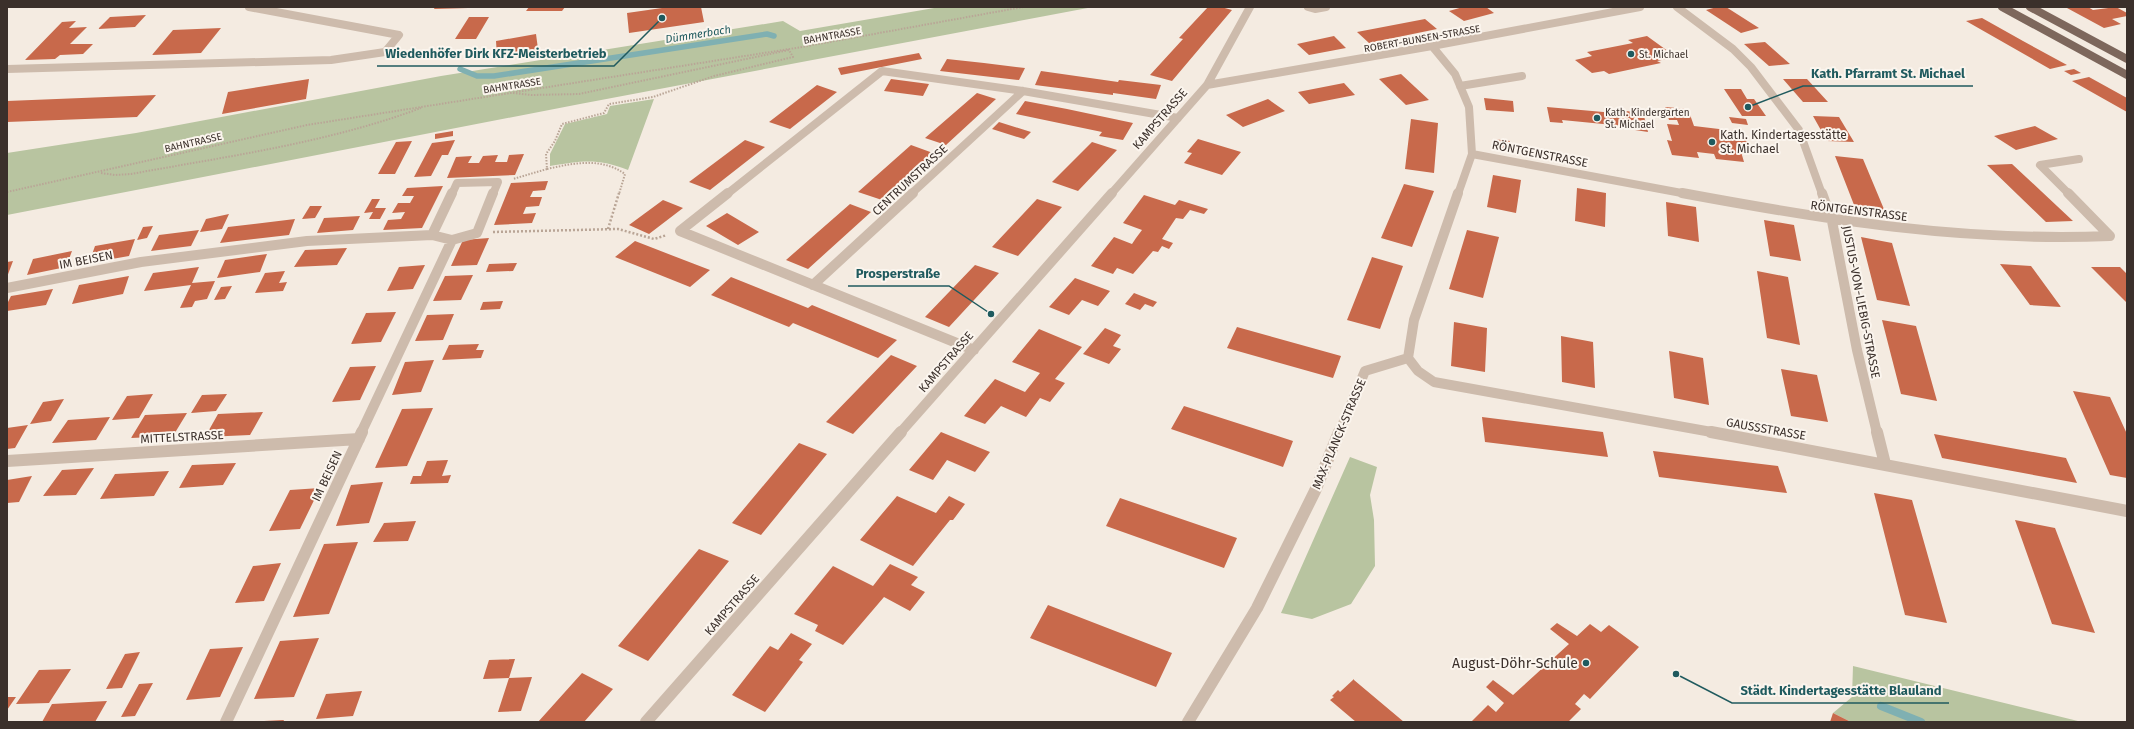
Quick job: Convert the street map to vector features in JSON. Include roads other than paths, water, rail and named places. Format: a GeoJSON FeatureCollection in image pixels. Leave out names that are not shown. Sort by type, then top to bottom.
{"type":"FeatureCollection","features":[{"type":"Feature","properties":{"kind":"main road"},"geometry":{"type":"LineString","coordinates":[[2002,7],[2127,75]]}},
{"type":"Feature","properties":{"kind":"main road"},"geometry":{"type":"LineString","coordinates":[[2030,7],[2127,59]]}},
{"type":"Feature","properties":{"kind":"street"},"geometry":{"type":"LineString","coordinates":[[7,69],[331,60],[386,52],[399,35],[249,7]]}},
{"type":"Feature","properties":{"kind":"street","name":"KAMPSTRASSE"},"geometry":{"type":"LineString","coordinates":[[646,722],[1207,85],[1250,7]]}},
{"type":"Feature","properties":{"kind":"street"},"geometry":{"type":"LineString","coordinates":[[1308,7],[1315,9],[1326,7]]}},
{"type":"Feature","properties":{"kind":"street","name":"ROBERT-BUNSEN-STRASSE"},"geometry":{"type":"LineString","coordinates":[[1207,85],[1432,46],[1640,7]]}},
{"type":"Feature","properties":{"kind":"street","name":"JUSTUS-VON-LIEBIG-STRASSE"},"geometry":{"type":"LineString","coordinates":[[1677,7],[1733,49],[1751,67],[1799,130],[1832,221],[1857,350],[1885,464]]}},
{"type":"Feature","properties":{"kind":"street"},"geometry":{"type":"LineString","coordinates":[[1408,358],[1414,320],[1472,154],[1469,107],[1455,74],[1432,46]]}},
{"type":"Feature","properties":{"kind":"street"},"geometry":{"type":"LineString","coordinates":[[974,350],[680,231],[882,71],[1022,91],[1178,118]]}},
{"type":"Feature","properties":{"kind":"street"},"geometry":{"type":"LineString","coordinates":[[1460,86],[1522,76]]}},
{"type":"Feature","properties":{"kind":"street","name":"CENTRUMSTRASSE"},"geometry":{"type":"LineString","coordinates":[[814,286],[1022,91]]}},
{"type":"Feature","properties":{"kind":"street","name":"RÖNTGENSTRASSE"},"geometry":{"type":"LineString","coordinates":[[1472,154],[1832,221],[1952,234],[2061,239],[2110,236],[2040,165],[2079,159]]}},
{"type":"Feature","properties":{"kind":"street","name":"IM BEISEN"},"geometry":{"type":"LineString","coordinates":[[7,288],[141,262],[292,243],[432,235],[452,240],[477,233],[498,182],[457,184],[432,235]]}},
{"type":"Feature","properties":{"kind":"street","name":"IM BEISEN"},"geometry":{"type":"LineString","coordinates":[[226,722],[452,240]]}},
{"type":"Feature","properties":{"kind":"street","name":"GAUSSSTRASSE"},"geometry":{"type":"LineString","coordinates":[[1408,358],[1418,371],[1434,382],[1885,464],[2127,511]]}},
{"type":"Feature","properties":{"kind":"street","name":"MAX-PLANCK-STRASSE"},"geometry":{"type":"LineString","coordinates":[[1188,722],[1257,608],[1315,491],[1365,372],[1408,358]]}},
{"type":"Feature","properties":{"kind":"street","name":"MITTELSTRASSE"},"geometry":{"type":"LineString","coordinates":[[7,461],[359,439]]}},
{"type":"Feature","properties":{"kind":"waterway","name":"Dümmerbach"},"geometry":{"type":"LineString","coordinates":[[460,69],[477,76],[494,76],[767,34],[774,36]]}},
{"type":"Feature","properties":{"kind":"waterway","name":"Dümmerbach"},"geometry":{"type":"LineString","coordinates":[[1881,706],[1921,722]]}},
{"type":"Feature","properties":{"kind":"place","name":"Wiedenhöfer Dirk KFZ-Meisterbetrieb"},"geometry":{"type":"Point","coordinates":[662,18]}},
{"type":"Feature","properties":{"kind":"place","name":"St. Michael"},"geometry":{"type":"Point","coordinates":[1631,54]}},
{"type":"Feature","properties":{"kind":"place","name":"Kath. Pfarramt St. Michael"},"geometry":{"type":"Point","coordinates":[1748,107]}},
{"type":"Feature","properties":{"kind":"place","name":"Kath. Kindergarten St. Michael"},"geometry":{"type":"Point","coordinates":[1597,118]}},
{"type":"Feature","properties":{"kind":"place","name":"Kath. Kindertagesstätte St. Michael"},"geometry":{"type":"Point","coordinates":[1712,142]}},
{"type":"Feature","properties":{"kind":"place","name":"Prosperstraße"},"geometry":{"type":"Point","coordinates":[991,314]}},
{"type":"Feature","properties":{"kind":"place","name":"August-Döhr-Schule"},"geometry":{"type":"Point","coordinates":[1586,663]}},
{"type":"Feature","properties":{"kind":"place","name":"Städt. Kindertagesstätte Blauland"},"geometry":{"type":"Point","coordinates":[1676,674]}}]}
